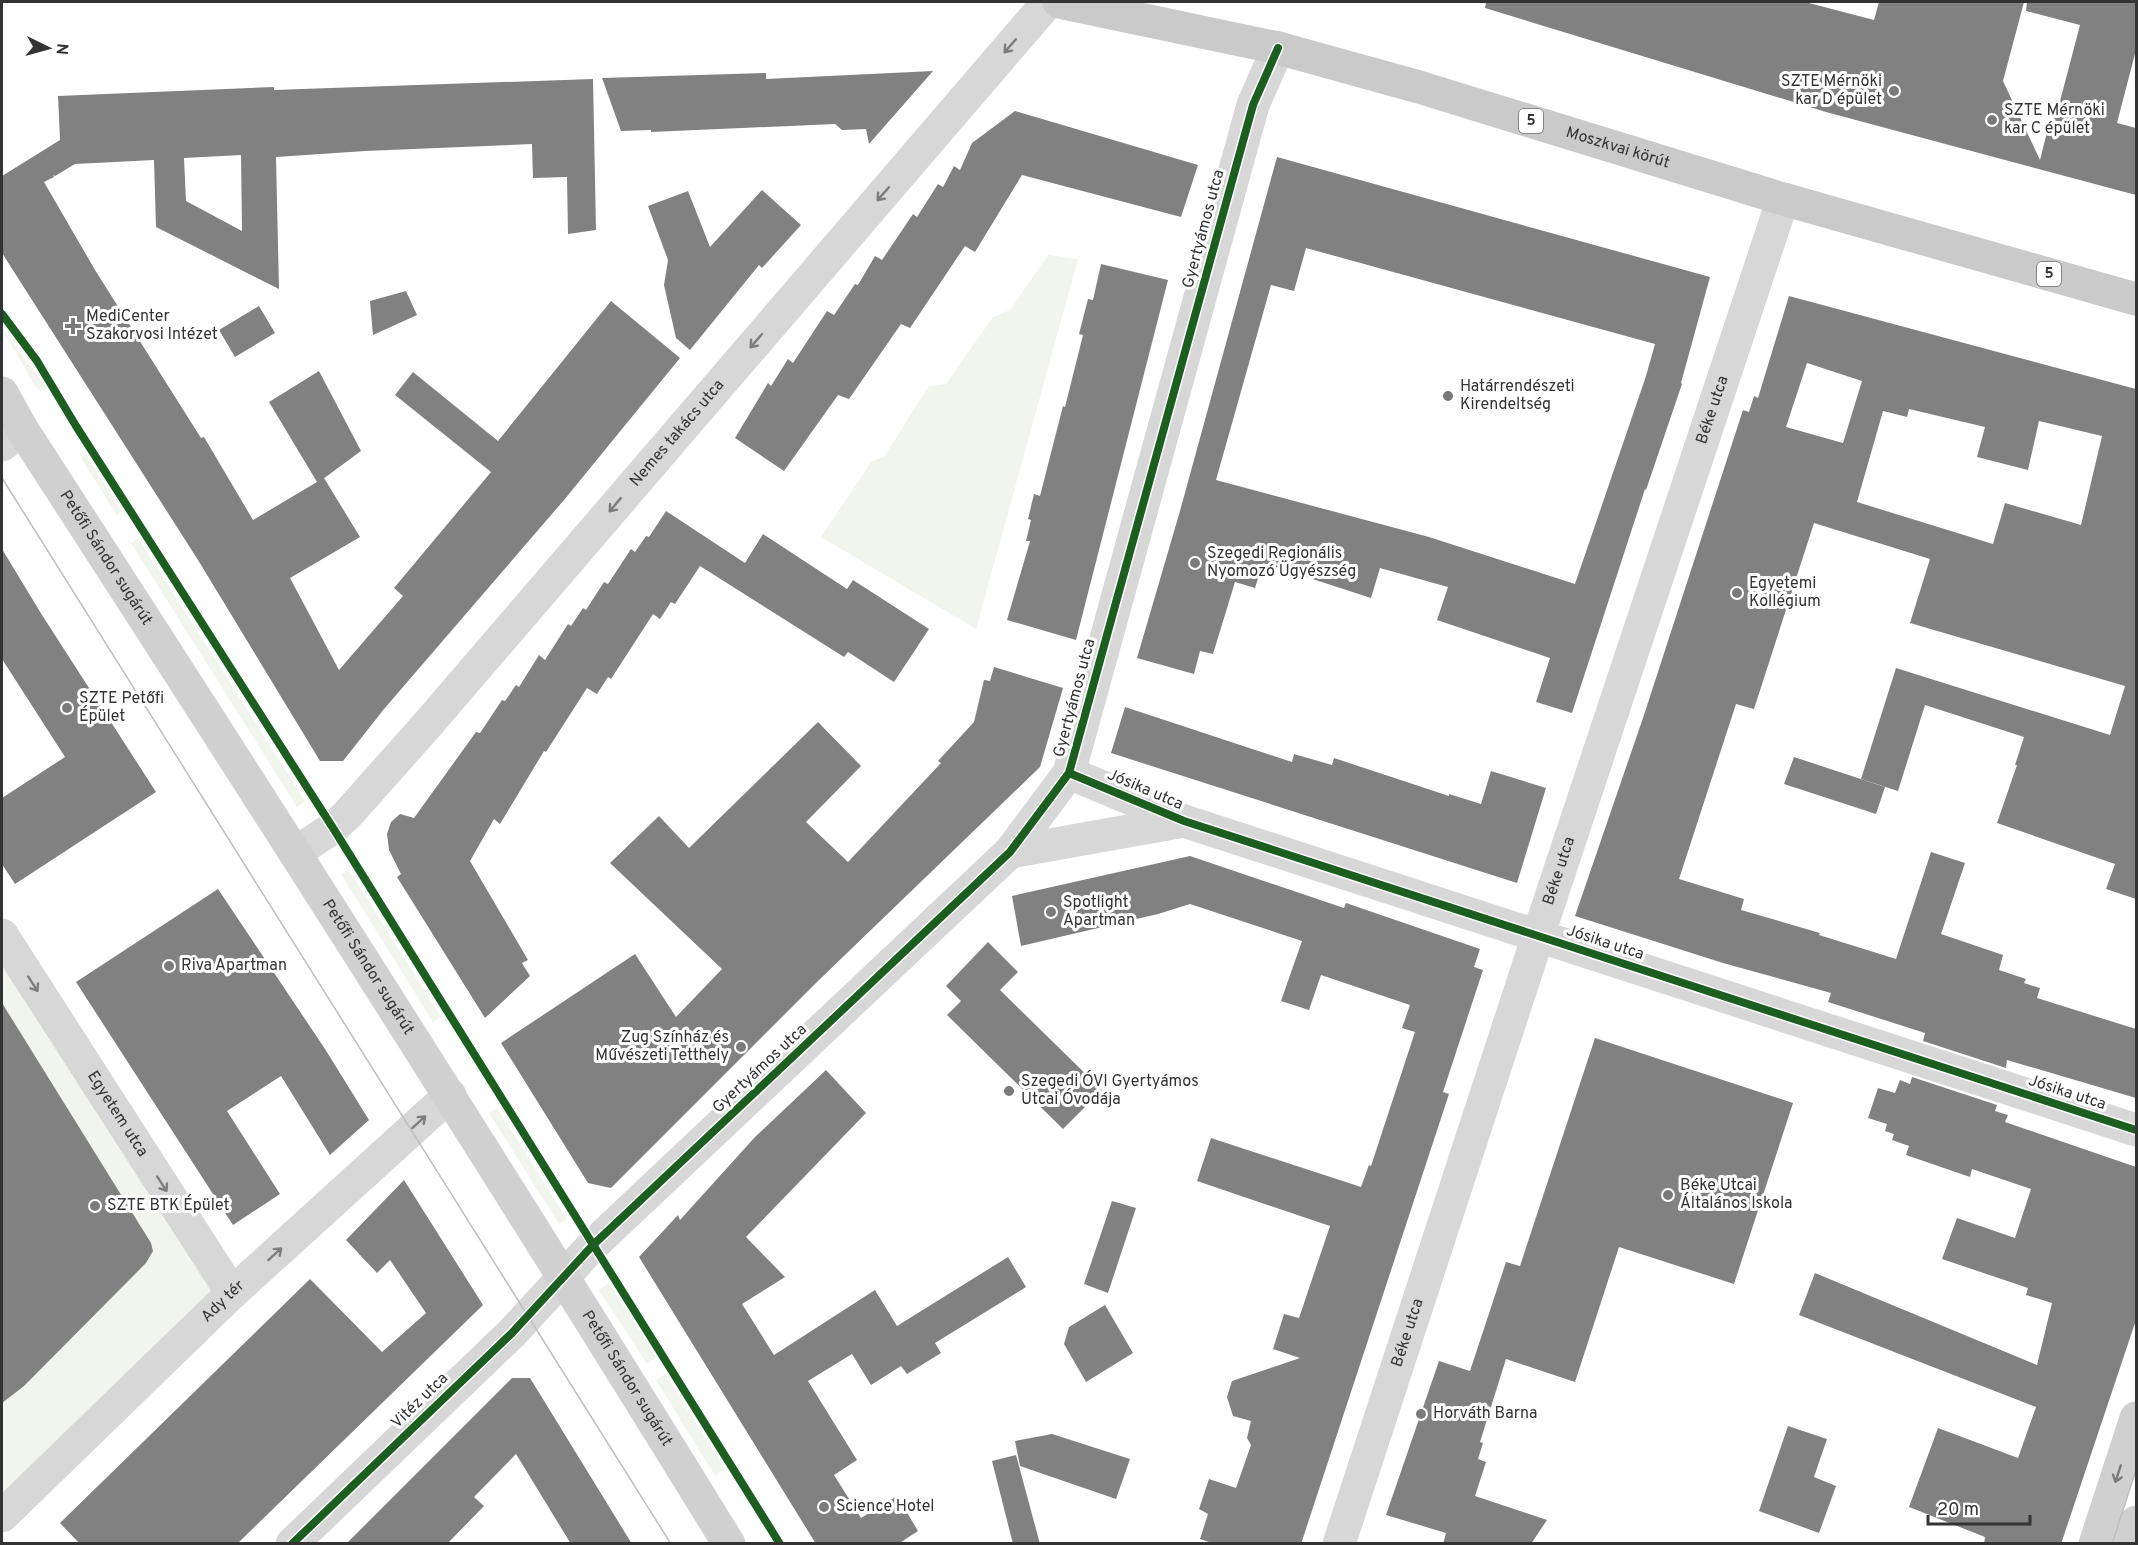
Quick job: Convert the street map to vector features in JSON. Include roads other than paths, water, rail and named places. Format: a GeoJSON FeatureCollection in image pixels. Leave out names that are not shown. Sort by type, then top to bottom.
{"type":"FeatureCollection","features":[{"type":"Feature","properties":{"kind":"main road","name":"Moszkvai körút"},"geometry":{"type":"LineString","coordinates":[[1059,2],[1278,48],[1419,87],[1783,199],[2136,299]]}},
{"type":"Feature","properties":{"kind":"street","name":"Nemes takács utca"},"geometry":{"type":"LineString","coordinates":[[296,852],[333,828],[398,759],[1048,2]]}},
{"type":"Feature","properties":{"kind":"street","name":"Gyertyámos utca"},"geometry":{"type":"LineString","coordinates":[[564,1277],[616,1223],[1010,852],[1069,772],[1253,105],[1278,48]]}},
{"type":"Feature","properties":{"kind":"street","name":"Béke utca"},"geometry":{"type":"LineString","coordinates":[[1339,1544],[1783,199]]}},
{"type":"Feature","properties":{"kind":"street","name":"Petőfi Sándor sugárút"},"geometry":{"type":"LineString","coordinates":[[2,393],[12,437],[296,852],[729,1544]]}},
{"type":"Feature","properties":{"kind":"street","name":"Jósika utca"},"geometry":{"type":"LineString","coordinates":[[1069,772],[1184,820],[2136,1130]]}},
{"type":"Feature","properties":{"kind":"street","name":"Jósika utca"},"geometry":{"type":"LineString","coordinates":[[1010,852],[1184,820]]}},
{"type":"Feature","properties":{"kind":"street","name":"Egyetem utca"},"geometry":{"type":"LineString","coordinates":[[2,935],[232,1293]]}},
{"type":"Feature","properties":{"kind":"street","name":"Ady tér"},"geometry":{"type":"LineString","coordinates":[[2,1516],[232,1293],[450,1095]]}},
{"type":"Feature","properties":{"kind":"street","name":"Vitéz utca"},"geometry":{"type":"LineString","coordinates":[[292,1544],[512,1332],[564,1277]]}},
{"type":"Feature","properties":{"kind":"street"},"geometry":{"type":"LineString","coordinates":[[2095,1544],[2136,1418]]}},
{"type":"Feature","properties":{"kind":"street"},"geometry":{"type":"LineString","coordinates":[[2130,1544],[2136,1522]]}},
{"type":"Feature","properties":{"kind":"tram line"},"geometry":{"type":"LineString","coordinates":[[2,478],[671,1544]]}},
{"type":"Feature","properties":{"kind":"tram line"},"geometry":{"type":"LineString","coordinates":[[2112,1544],[2136,1470]]}},
{"type":"Feature","properties":{"kind":"place","name":"SZTE Mérnöki kar D épület"},"geometry":{"type":"Point","coordinates":[1894,91]}},
{"type":"Feature","properties":{"kind":"place","name":"SZTE Mérnöki kar C épület"},"geometry":{"type":"Point","coordinates":[1992,120]}},
{"type":"Feature","properties":{"kind":"place","name":"MediCenter Szakorvosi Intézet"},"geometry":{"type":"Point","coordinates":[73,326]}},
{"type":"Feature","properties":{"kind":"place","name":"Határrendészeti Kirendeltség"},"geometry":{"type":"Point","coordinates":[1448,396]}},
{"type":"Feature","properties":{"kind":"place","name":"Szegedi Regionális Nyomozó Ügyészség"},"geometry":{"type":"Point","coordinates":[1195,563]}},
{"type":"Feature","properties":{"kind":"place","name":"Egyetemi Kollégium"},"geometry":{"type":"Point","coordinates":[1737,593]}},
{"type":"Feature","properties":{"kind":"place","name":"SZTE Petőfi Épület"},"geometry":{"type":"Point","coordinates":[67,708]}},
{"type":"Feature","properties":{"kind":"place","name":"Spotlight Apartman"},"geometry":{"type":"Point","coordinates":[1051,912]}},
{"type":"Feature","properties":{"kind":"place","name":"Riva Apartman"},"geometry":{"type":"Point","coordinates":[169,966]}},
{"type":"Feature","properties":{"kind":"place","name":"Zug Színház és Művészeti Tetthely"},"geometry":{"type":"Point","coordinates":[741,1047]}},
{"type":"Feature","properties":{"kind":"place","name":"Szegedi ÓVI Gyertyámos Utcai Óvodája"},"geometry":{"type":"Point","coordinates":[1009,1091]}},
{"type":"Feature","properties":{"kind":"place","name":"Béke Utcai Általános Iskola"},"geometry":{"type":"Point","coordinates":[1668,1195]}},
{"type":"Feature","properties":{"kind":"place","name":"SZTE BTK Épület"},"geometry":{"type":"Point","coordinates":[95,1206]}},
{"type":"Feature","properties":{"kind":"place","name":"Horváth Barna"},"geometry":{"type":"Point","coordinates":[1421,1414]}},
{"type":"Feature","properties":{"kind":"place","name":"Science Hotel"},"geometry":{"type":"Point","coordinates":[824,1507]}}]}
